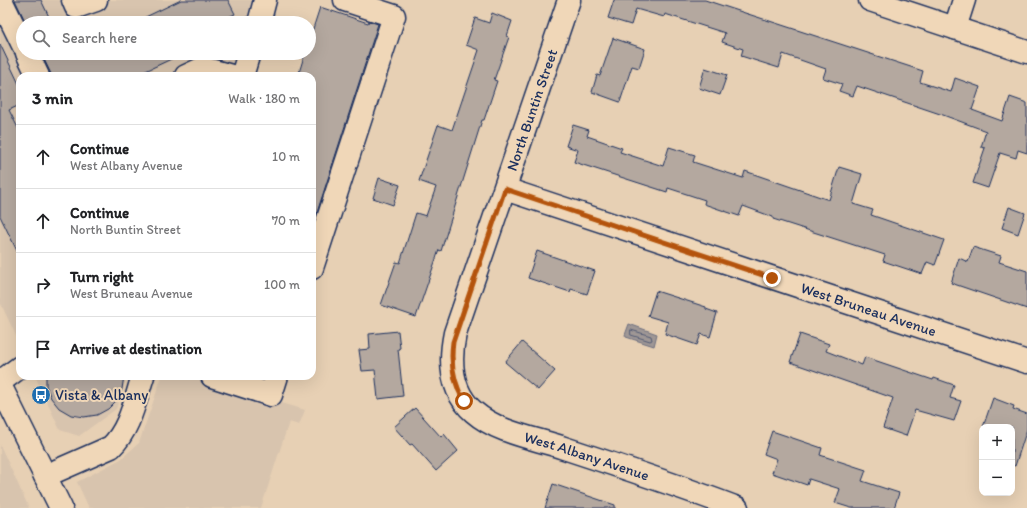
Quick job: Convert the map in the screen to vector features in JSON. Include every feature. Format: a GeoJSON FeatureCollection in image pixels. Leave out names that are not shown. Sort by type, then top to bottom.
{"type":"FeatureCollection","features":[{"type":"Feature","properties":{"kind":"street"},"geometry":{"type":"LineString","coordinates":[[1,0],[16,31]]}},
{"type":"Feature","properties":{"kind":"street"},"geometry":{"type":"LineString","coordinates":[[73,0],[76,7],[96,0]]}},
{"type":"Feature","properties":{"kind":"street"},"geometry":{"type":"LineString","coordinates":[[261,16],[265,0]]}},
{"type":"Feature","properties":{"kind":"street"},"geometry":{"type":"LineString","coordinates":[[316,256],[394,16],[345,0]]}},
{"type":"Feature","properties":{"kind":"street","name":"North Buntin Street"},"geometry":{"type":"LineString","coordinates":[[454,380],[451,354],[455,334],[569,0]]}},
{"type":"Feature","properties":{"kind":"street"},"geometry":{"type":"LineString","coordinates":[[870,0],[1027,52]]}},
{"type":"Feature","properties":{"kind":"street"},"geometry":{"type":"LineString","coordinates":[[955,28],[964,0]]}},
{"type":"Feature","properties":{"kind":"street"},"geometry":{"type":"LineString","coordinates":[[30,60],[36,72]]}},
{"type":"Feature","properties":{"kind":"street"},"geometry":{"type":"LineString","coordinates":[[243,72],[247,60]]}},
{"type":"Feature","properties":{"kind":"street"},"geometry":{"type":"LineString","coordinates":[[194,72],[203,68],[218,72]]}},
{"type":"Feature","properties":{"kind":"street","name":"West Bruneau Avenue"},"geometry":{"type":"LineString","coordinates":[[505,189],[1027,362]]}},
{"type":"Feature","properties":{"kind":"street"},"geometry":{"type":"LineString","coordinates":[[16,370],[0,384],[61,508]]}},
{"type":"Feature","properties":{"kind":"street"},"geometry":{"type":"LineString","coordinates":[[45,476],[111,447],[117,441],[127,422],[142,380]]}},
{"type":"Feature","properties":{"kind":"street"},"geometry":{"type":"LineString","coordinates":[[224,380],[271,395],[276,380]]}},
{"type":"Feature","properties":{"kind":"street","name":"West Albany Avenue"},"geometry":{"type":"LineString","coordinates":[[454,380],[464,401],[474,412],[493,424],[737,508]]}},
{"type":"Feature","properties":{"kind":"shaded area"},"geometry":{"type":"Polygon","coordinates":[[[0,0],[251,0],[249,16],[16,16],[16,60],[234,60],[230,72],[16,72],[16,336],[0,302],[0,0]]]}},
{"type":"Feature","properties":{"kind":"shaded area"},"geometry":{"type":"Polygon","coordinates":[[[37,380],[126,380],[116,409],[79,436],[60,430],[37,380]]]}},
{"type":"Feature","properties":{"kind":"shaded area"},"geometry":{"type":"Polygon","coordinates":[[[161,380],[207,380],[305,410],[299,425],[289,422],[261,508],[89,508],[77,482],[121,459],[139,443],[161,380]]]}},
{"type":"Feature","properties":{"kind":"shaded area"},"geometry":{"type":"Polygon","coordinates":[[[0,445],[29,508],[0,508],[0,445]]]}},
{"type":"Feature","properties":{"kind":"water"},"geometry":{"type":"Polygon","coordinates":[[[629,324],[657,334],[654,346],[626,337],[625,335],[629,324]]]}},
{"type":"Feature","properties":{"kind":"building"},"geometry":{"type":"Polygon","coordinates":[[[15,0],[41,0],[49,16],[23,16],[15,0]]]}},
{"type":"Feature","properties":{"kind":"building"},"geometry":{"type":"Polygon","coordinates":[[[181,0],[228,0],[235,14],[231,16],[148,16],[181,0]]]}},
{"type":"Feature","properties":{"kind":"building"},"geometry":{"type":"Polygon","coordinates":[[[614,0],[705,0],[923,71],[920,82],[951,92],[955,78],[980,87],[972,110],[1002,121],[1010,97],[1027,103],[1027,153],[1018,150],[1016,158],[1000,153],[988,188],[973,183],[985,148],[981,147],[986,131],[857,86],[853,96],[839,91],[842,84],[823,78],[826,69],[783,54],[779,68],[741,56],[743,49],[722,42],[725,33],[665,14],[664,17],[636,9],[631,25],[608,18],[614,0]]]}},
{"type":"Feature","properties":{"kind":"building"},"geometry":{"type":"Polygon","coordinates":[[[320,7],[368,23],[369,21],[378,24],[316,216],[316,72],[299,72],[303,60],[316,60],[316,19],[320,7]]]}},
{"type":"Feature","properties":{"kind":"building"},"geometry":{"type":"Polygon","coordinates":[[[492,13],[512,21],[507,36],[509,37],[494,80],[497,81],[484,120],[482,120],[441,251],[439,250],[416,317],[381,305],[396,262],[400,263],[416,213],[426,216],[436,187],[419,181],[438,125],[452,130],[479,50],[466,45],[475,18],[489,23],[492,13]]]}},
{"type":"Feature","properties":{"kind":"building"},"geometry":{"type":"Polygon","coordinates":[[[613,38],[645,49],[639,68],[632,66],[620,102],[592,92],[597,75],[600,76],[613,38]]]}},
{"type":"Feature","properties":{"kind":"building"},"geometry":{"type":"Polygon","coordinates":[[[0,44],[16,78],[16,107],[9,110],[16,124],[16,249],[0,216],[0,44]]]}},
{"type":"Feature","properties":{"kind":"building"},"geometry":{"type":"Polygon","coordinates":[[[44,60],[169,60],[144,72],[50,72],[44,60]]]}},
{"type":"Feature","properties":{"kind":"building"},"geometry":{"type":"Polygon","coordinates":[[[705,68],[727,75],[720,95],[699,88],[705,68]]]}},
{"type":"Feature","properties":{"kind":"building"},"geometry":{"type":"Polygon","coordinates":[[[573,125],[589,130],[587,136],[622,148],[620,152],[663,166],[669,147],[695,155],[693,162],[743,178],[745,171],[829,200],[839,167],[862,174],[853,204],[873,210],[871,215],[944,240],[935,265],[927,262],[922,274],[883,261],[885,255],[773,219],[773,217],[743,206],[739,216],[704,204],[705,200],[668,188],[667,192],[574,162],[578,150],[566,146],[573,125]]]}},
{"type":"Feature","properties":{"kind":"building"},"geometry":{"type":"Polygon","coordinates":[[[379,178],[400,185],[393,205],[373,198],[379,178]]]}},
{"type":"Feature","properties":{"kind":"building"},"geometry":{"type":"Polygon","coordinates":[[[1009,207],[1025,213],[1018,234],[1002,228],[1009,207]]]}},
{"type":"Feature","properties":{"kind":"building"},"geometry":{"type":"Polygon","coordinates":[[[973,247],[1001,256],[999,262],[1027,271],[1027,309],[951,283],[959,258],[968,262],[973,247]]]}},
{"type":"Feature","properties":{"kind":"building"},"geometry":{"type":"Polygon","coordinates":[[[537,251],[595,271],[587,294],[571,289],[570,292],[528,278],[537,251]]]}},
{"type":"Feature","properties":{"kind":"building"},"geometry":{"type":"Polygon","coordinates":[[[656,291],[706,307],[706,309],[717,313],[710,337],[701,334],[697,345],[665,334],[668,322],[648,316],[656,291]]]}},
{"type":"Feature","properties":{"kind":"building"},"geometry":{"type":"Polygon","coordinates":[[[398,331],[400,348],[398,349],[403,396],[378,399],[375,370],[362,371],[359,350],[370,349],[369,334],[398,331]]]}},
{"type":"Feature","properties":{"kind":"building"},"geometry":{"type":"Polygon","coordinates":[[[800,334],[829,344],[826,351],[862,365],[865,357],[933,380],[934,378],[954,385],[950,398],[961,401],[954,421],[915,410],[906,436],[883,428],[893,398],[790,362],[800,334]]]}},
{"type":"Feature","properties":{"kind":"building"},"geometry":{"type":"Polygon","coordinates":[[[522,342],[555,371],[538,390],[505,362],[522,342]]]}},
{"type":"Feature","properties":{"kind":"building"},"geometry":{"type":"Polygon","coordinates":[[[46,380],[123,380],[122,389],[117,400],[108,409],[97,415],[84,417],[71,415],[59,408],[51,398],[46,386],[46,380]]]}},
{"type":"Feature","properties":{"kind":"building"},"geometry":{"type":"Polygon","coordinates":[[[993,398],[1014,406],[1013,409],[1027,414],[1027,429],[1015,466],[1015,424],[984,424],[993,398]]]}},
{"type":"Feature","properties":{"kind":"building"},"geometry":{"type":"Polygon","coordinates":[[[415,408],[441,437],[444,434],[458,451],[436,471],[412,444],[410,445],[394,427],[415,408]]]}},
{"type":"Feature","properties":{"kind":"building"},"geometry":{"type":"Polygon","coordinates":[[[772,431],[822,448],[820,455],[866,470],[862,481],[899,493],[894,508],[851,508],[835,503],[840,489],[809,479],[807,485],[772,473],[777,459],[764,454],[772,431]]]}},
{"type":"Feature","properties":{"kind":"building"},"geometry":{"type":"Polygon","coordinates":[[[553,484],[615,505],[615,508],[545,508],[553,484]]]}},
{"type":"Feature","properties":{"kind":"place","name":"Vista & Albany"},"geometry":{"type":"Point","coordinates":[41,395]}},
{"type":"Feature","properties":{"kind":"route"},"geometry":{"type":"LineString","coordinates":[[464,401],[458,392],[454,380],[451,354],[453,342],[505,189],[772,278]]}}]}
